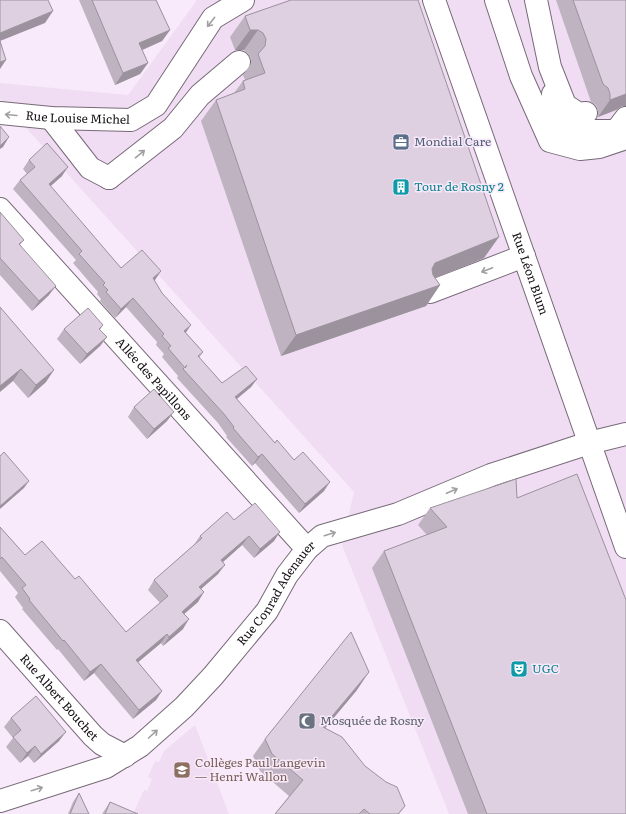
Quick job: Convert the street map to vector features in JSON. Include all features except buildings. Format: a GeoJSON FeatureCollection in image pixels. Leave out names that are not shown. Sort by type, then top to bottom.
{"type":"FeatureCollection","features":[{"type":"Feature","properties":{"kind":"street","name":"Rue Louise Michel"},"geometry":{"type":"LineString","coordinates":[[0,114],[88,120],[131,120],[144,114],[156,104],[213,18],[242,0]]}},
{"type":"Feature","properties":{"kind":"street","name":"Rue Léon Blum"},"geometry":{"type":"LineString","coordinates":[[434,0],[626,547]]}},
{"type":"Feature","properties":{"kind":"street"},"geometry":{"type":"LineString","coordinates":[[496,0],[521,76],[550,141],[580,150],[599,147],[626,138]]}},
{"type":"Feature","properties":{"kind":"street"},"geometry":{"type":"LineString","coordinates":[[536,0],[550,67],[554,101],[565,125],[586,131],[616,131],[626,118]]}},
{"type":"Feature","properties":{"kind":"street"},"geometry":{"type":"LineString","coordinates":[[109,178],[173,128],[200,95],[239,62]]}},
{"type":"Feature","properties":{"kind":"street"},"geometry":{"type":"LineString","coordinates":[[550,67],[565,105],[579,114],[586,113]]}},
{"type":"Feature","properties":{"kind":"street"},"geometry":{"type":"LineString","coordinates":[[51,118],[90,168],[109,178]]}},
{"type":"Feature","properties":{"kind":"street"},"geometry":{"type":"LineString","coordinates":[[88,120],[85,131],[86,143],[97,156],[109,178]]}},
{"type":"Feature","properties":{"kind":"street","name":"Allée des Papillons"},"geometry":{"type":"LineString","coordinates":[[0,209],[307,549]]}},
{"type":"Feature","properties":{"kind":"street"},"geometry":{"type":"LineString","coordinates":[[430,292],[524,256]]}},
{"type":"Feature","properties":{"kind":"street","name":"Rue Conrad Adenauer"},"geometry":{"type":"LineString","coordinates":[[0,801],[106,767],[140,746],[184,707],[213,676],[267,611],[287,575],[307,549],[322,536],[398,514],[491,475],[589,443],[626,434]]}},
{"type":"Feature","properties":{"kind":"street","name":"Rue Albert Bouchet"},"geometry":{"type":"LineString","coordinates":[[0,631],[94,736],[102,744],[125,756]]}},
{"type":"Feature","properties":{"kind":"shaded area"},"geometry":{"type":"Polygon","coordinates":[[[197,0],[626,0],[626,814],[449,814],[342,545],[354,492],[0,99],[0,83],[128,95],[197,0]]]}},
{"type":"Feature","properties":{"kind":"shaded area","name":"Collèges Paul Langevin — Henri Wallon"},"geometry":{"type":"Polygon","coordinates":[[[195,725],[229,814],[133,814],[144,790],[147,791],[152,779],[148,777],[155,761],[159,762],[164,751],[195,725]]]}},
{"type":"Feature","properties":{"kind":"place","name":"Mondial Care"},"geometry":{"type":"Point","coordinates":[401,142]}},
{"type":"Feature","properties":{"kind":"place","name":"Tour de Rosny 2"},"geometry":{"type":"Point","coordinates":[401,187]}},
{"type":"Feature","properties":{"kind":"place","name":"UGC"},"geometry":{"type":"Point","coordinates":[519,669]}},
{"type":"Feature","properties":{"kind":"place","name":"Mosquée de Rosny"},"geometry":{"type":"Point","coordinates":[307,721]}},
{"type":"Feature","properties":{"kind":"place","name":"Collèges Paul Langevin — Henri Wallon"},"geometry":{"type":"Point","coordinates":[182,770]}}]}
